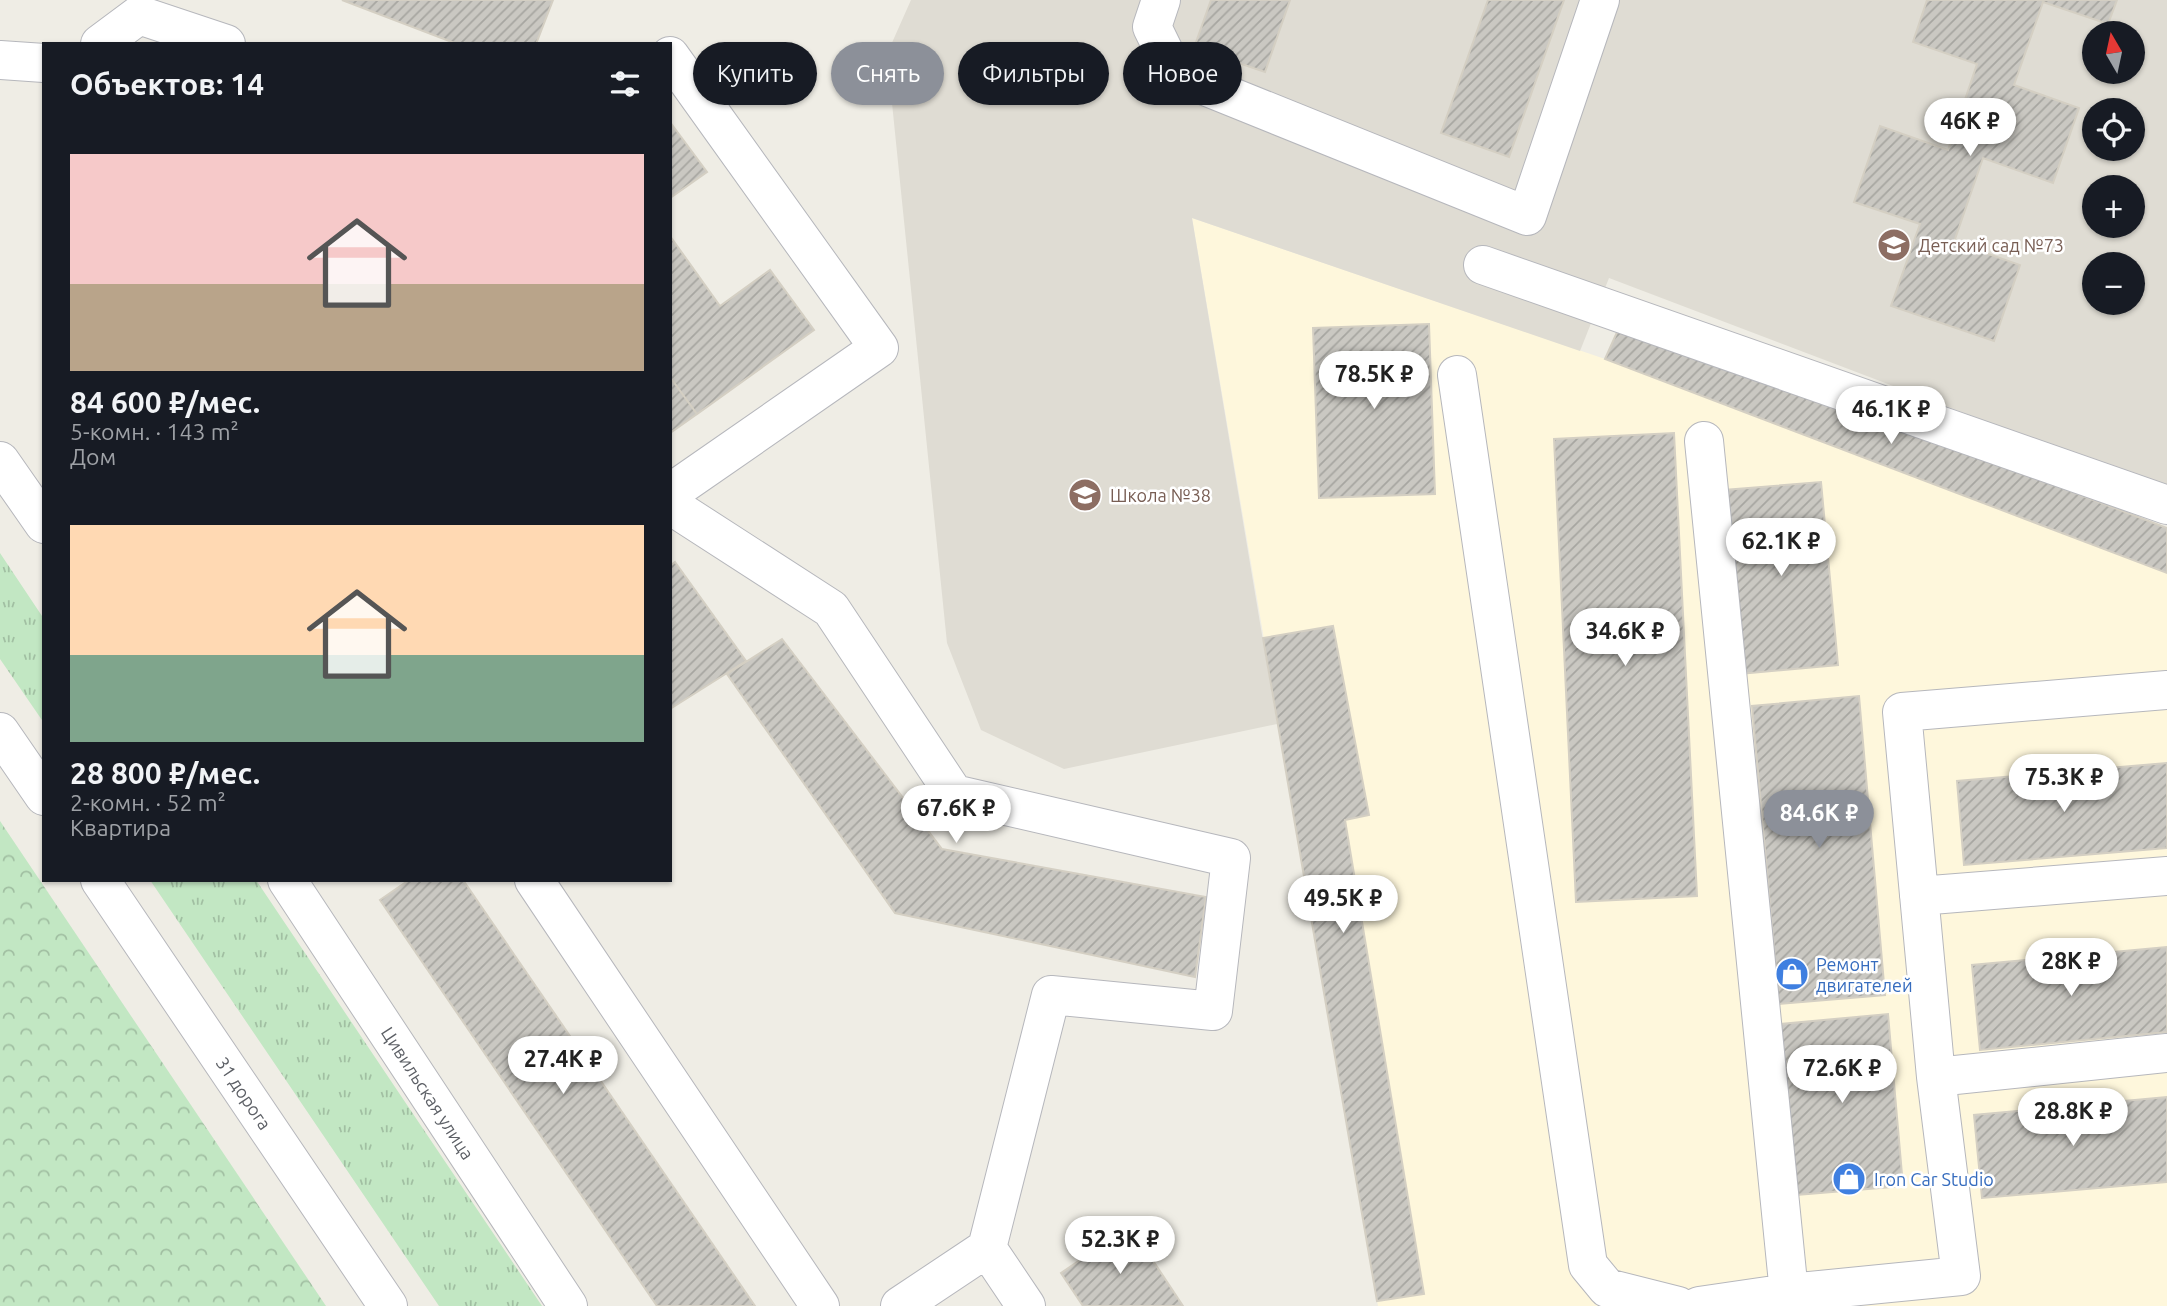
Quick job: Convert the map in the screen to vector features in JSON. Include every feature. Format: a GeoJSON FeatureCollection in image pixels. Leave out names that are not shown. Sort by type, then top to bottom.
{"type":"FeatureCollection","features":[{"type":"Feature","properties":{"kind":"street"},"geometry":{"type":"LineString","coordinates":[[1161,0],[1152,27],[1175,74],[1527,216],[1600,0]]}},
{"type":"Feature","properties":{"kind":"street"},"geometry":{"type":"LineString","coordinates":[[103,42],[139,15],[220,42]]}},
{"type":"Feature","properties":{"kind":"street"},"geometry":{"type":"LineString","coordinates":[[672,59],[879,348],[672,492]]}},
{"type":"Feature","properties":{"kind":"street"},"geometry":{"type":"LineString","coordinates":[[0,60],[42,63]]}},
{"type":"Feature","properties":{"kind":"street"},"geometry":{"type":"LineString","coordinates":[[1483,265],[2167,505]]}},
{"type":"Feature","properties":{"kind":"street"},"geometry":{"type":"LineString","coordinates":[[1457,375],[1588,1265],[1606,1288],[1678,1306]]}},
{"type":"Feature","properties":{"kind":"street"},"geometry":{"type":"LineString","coordinates":[[1704,441],[1788,1293]]}},
{"type":"Feature","properties":{"kind":"street"},"geometry":{"type":"LineString","coordinates":[[0,461],[42,521]]}},
{"type":"Feature","properties":{"kind":"street"},"geometry":{"type":"LineString","coordinates":[[672,506],[831,608],[954,794],[1231,858],[1213,1011],[1051,995],[987,1248],[900,1306]]}},
{"type":"Feature","properties":{"kind":"street"},"geometry":{"type":"LineString","coordinates":[[1699,1306],[1788,1293],[1961,1276],[1936,1077],[1902,712],[2167,690]]}},
{"type":"Feature","properties":{"kind":"street"},"geometry":{"type":"LineString","coordinates":[[0,732],[42,793]]}},
{"type":"Feature","properties":{"kind":"street"},"geometry":{"type":"LineString","coordinates":[[1919,896],[2167,876]]}},
{"type":"Feature","properties":{"kind":"street","name":"31 дорога"},"geometry":{"type":"LineString","coordinates":[[101,882],[388,1306]]}},
{"type":"Feature","properties":{"kind":"street"},"geometry":{"type":"LineString","coordinates":[[535,882],[820,1306]]}},
{"type":"Feature","properties":{"kind":"street","name":"Цивильская улица"},"geometry":{"type":"LineString","coordinates":[[296,883],[568,1306]]}},
{"type":"Feature","properties":{"kind":"street"},"geometry":{"type":"LineString","coordinates":[[1936,1077],[2167,1053]]}},
{"type":"Feature","properties":{"kind":"street"},"geometry":{"type":"LineString","coordinates":[[987,1248],[1026,1306]]}},
{"type":"Feature","properties":{"kind":"shaded area","name":"Школа №38"},"geometry":{"type":"Polygon","coordinates":[[[911,0],[2167,0],[2167,490],[1609,278],[1580,351],[1192,218],[1277,724],[1064,769],[981,730],[947,643],[892,105],[944,105],[944,42],[892,42],[911,0]]]}},
{"type":"Feature","properties":{"kind":"shaded area"},"geometry":{"type":"Polygon","coordinates":[[[1192,218],[1605,359],[2167,573],[2167,1306],[1378,1306],[1192,218]]]}},
{"type":"Feature","properties":{"kind":"green space"},"geometry":{"type":"Polygon","coordinates":[[[0,553],[42,616],[42,720],[0,659],[0,553]]]}},
{"type":"Feature","properties":{"kind":"green space"},"geometry":{"type":"Polygon","coordinates":[[[0,821],[326,1306],[0,1306],[0,821]]]}},
{"type":"Feature","properties":{"kind":"green space"},"geometry":{"type":"Polygon","coordinates":[[[151,882],[257,882],[542,1306],[439,1306],[151,882]]]}},
{"type":"Feature","properties":{"kind":"building"},"geometry":{"type":"Polygon","coordinates":[[[342,0],[553,0],[537,42],[452,42],[342,0]]]}},
{"type":"Feature","properties":{"kind":"building"},"geometry":{"type":"Polygon","coordinates":[[[1211,0],[1290,0],[1265,72],[1242,64],[1242,42],[1196,42],[1211,0]]]}},
{"type":"Feature","properties":{"kind":"building"},"geometry":{"type":"Polygon","coordinates":[[[1488,0],[1564,0],[1509,157],[1441,133],[1488,0]]]}},
{"type":"Feature","properties":{"kind":"building"},"geometry":{"type":"Polygon","coordinates":[[[1927,0],[2117,0],[2109,21],[2099,21],[2043,2],[2014,85],[2079,108],[2053,183],[1983,158],[1954,242],[2020,265],[1994,341],[1891,306],[1920,224],[1854,202],[1880,126],[1948,150],[1977,64],[1913,42],[1927,0]]]}},
{"type":"Feature","properties":{"kind":"building"},"geometry":{"type":"Polygon","coordinates":[[[672,125],[707,172],[672,197],[672,125]]]}},
{"type":"Feature","properties":{"kind":"building"},"geometry":{"type":"Polygon","coordinates":[[[672,239],[720,306],[770,270],[814,330],[697,414],[672,380],[672,239]]]}},
{"type":"Feature","properties":{"kind":"building"},"geometry":{"type":"Polygon","coordinates":[[[1622,321],[2167,528],[2167,573],[1605,359],[1622,321]]]}},
{"type":"Feature","properties":{"kind":"building"},"geometry":{"type":"Polygon","coordinates":[[[1429,324],[1435,494],[1319,498],[1313,328],[1429,324]]]}},
{"type":"Feature","properties":{"kind":"building"},"geometry":{"type":"Polygon","coordinates":[[[672,380],[697,414],[672,432],[672,380]]]}},
{"type":"Feature","properties":{"kind":"building"},"geometry":{"type":"Polygon","coordinates":[[[1674,433],[1697,896],[1576,902],[1554,439],[1674,433]]]}},
{"type":"Feature","properties":{"kind":"building"},"geometry":{"type":"Polygon","coordinates":[[[1821,482],[1838,665],[1740,674],[1724,490],[1821,482]]]}},
{"type":"Feature","properties":{"kind":"building"},"geometry":{"type":"Polygon","coordinates":[[[675,562],[746,661],[672,708],[672,564],[675,562]]]}},
{"type":"Feature","properties":{"kind":"building"},"geometry":{"type":"Polygon","coordinates":[[[1333,626],[1369,815],[1345,820],[1424,1294],[1377,1301],[1263,638],[1333,626]]]}},
{"type":"Feature","properties":{"kind":"building"},"geometry":{"type":"Polygon","coordinates":[[[782,639],[942,849],[1206,897],[1195,977],[895,913],[727,674],[782,639]]]}},
{"type":"Feature","properties":{"kind":"building"},"geometry":{"type":"Polygon","coordinates":[[[1859,696],[1885,995],[1779,1004],[1752,706],[1859,696]]]}},
{"type":"Feature","properties":{"kind":"building"},"geometry":{"type":"Polygon","coordinates":[[[2167,763],[2167,848],[1964,865],[1957,781],[2167,763]]]}},
{"type":"Feature","properties":{"kind":"building"},"geometry":{"type":"Polygon","coordinates":[[[406,882],[464,882],[755,1306],[657,1306],[380,900],[406,882]]]}},
{"type":"Feature","properties":{"kind":"building"},"geometry":{"type":"Polygon","coordinates":[[[2167,947],[2167,1032],[1980,1050],[1972,965],[2167,947]]]}},
{"type":"Feature","properties":{"kind":"building"},"geometry":{"type":"Polygon","coordinates":[[[1888,1014],[1903,1186],[1797,1195],[1781,1024],[1888,1014]]]}},
{"type":"Feature","properties":{"kind":"building"},"geometry":{"type":"Polygon","coordinates":[[[2167,1097],[2167,1182],[1982,1198],[1974,1115],[2167,1097]]]}},
{"type":"Feature","properties":{"kind":"building"},"geometry":{"type":"Polygon","coordinates":[[[1130,1226],[1183,1306],[1083,1306],[1061,1273],[1130,1226]]]}},
{"type":"Feature","properties":{"kind":"place","name":"Детский сад №73"},"geometry":{"type":"Point","coordinates":[1894,245]}},
{"type":"Feature","properties":{"kind":"place","name":"Школа №38"},"geometry":{"type":"Point","coordinates":[1085,495]}},
{"type":"Feature","properties":{"kind":"place","name":"Ремонт двигателей"},"geometry":{"type":"Point","coordinates":[1792,974]}},
{"type":"Feature","properties":{"kind":"place","name":"Iron Car Studio"},"geometry":{"type":"Point","coordinates":[1849,1179]}}]}
